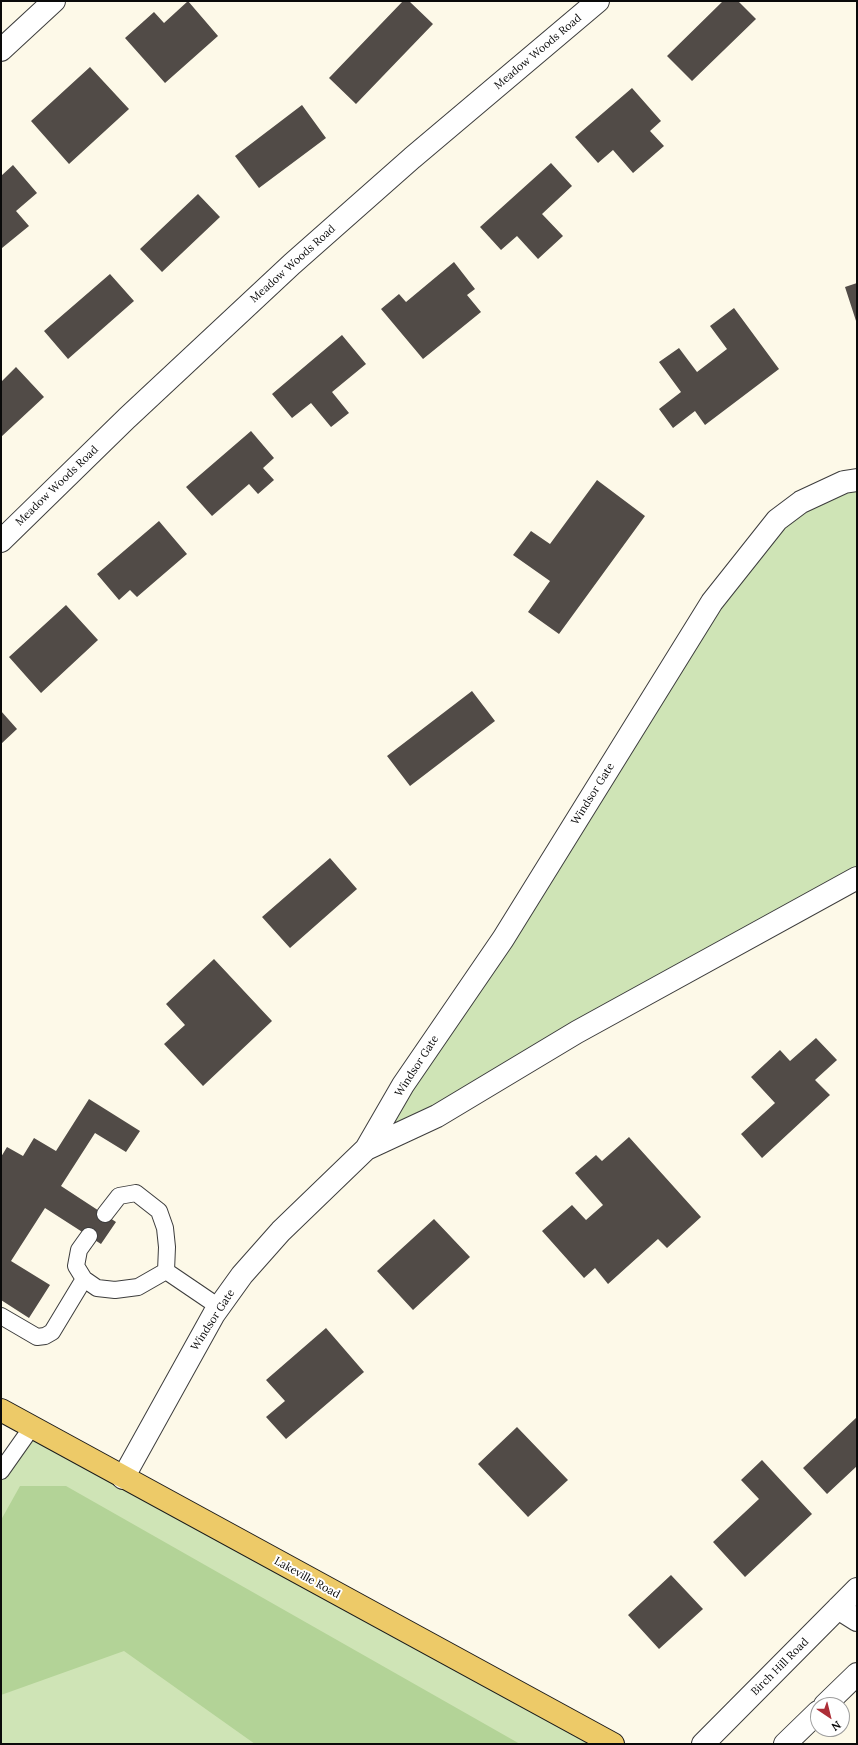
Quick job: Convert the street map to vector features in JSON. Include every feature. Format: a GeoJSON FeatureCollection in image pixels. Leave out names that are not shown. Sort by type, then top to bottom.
{"type":"FeatureCollection","features":[{"type":"Feature","properties":{"kind":"main road","name":"Lakeville Road"},"geometry":{"type":"LineString","coordinates":[[1,1410],[123,1478],[614,1744]]}},
{"type":"Feature","properties":{"kind":"street"},"geometry":{"type":"LineString","coordinates":[[1,50],[54,1]]}},
{"type":"Feature","properties":{"kind":"street","name":"Meadow Woods Road"},"geometry":{"type":"LineString","coordinates":[[1,541],[127,418],[292,264],[412,158],[598,1]]}},
{"type":"Feature","properties":{"kind":"street","name":"Windsor Gate"},"geometry":{"type":"LineString","coordinates":[[123,1478],[191,1354],[219,1308],[242,1275],[281,1231],[366,1149],[403,1086],[503,939],[712,602],[776,520],[801,502],[844,482],[857,480]]}},
{"type":"Feature","properties":{"kind":"street","name":"Windsor Gate"},"geometry":{"type":"LineString","coordinates":[[366,1149],[437,1116],[576,1032],[857,878]]}},
{"type":"Feature","properties":{"kind":"street","name":"Birch Hill Road"},"geometry":{"type":"LineString","coordinates":[[703,1744],[857,1590]]}},
{"type":"Feature","properties":{"kind":"street"},"geometry":{"type":"LineString","coordinates":[[838,1608],[857,1620]]}},
{"type":"Feature","properties":{"kind":"street"},"geometry":{"type":"LineString","coordinates":[[833,1697],[857,1674]]}},
{"type":"Feature","properties":{"kind":"street"},"geometry":{"type":"LineString","coordinates":[[785,1744],[810,1720]]}},
{"type":"Feature","properties":{"kind":"lane"},"geometry":{"type":"LineString","coordinates":[[105,1214],[119,1196],[136,1193],[159,1211],[165,1228],[167,1247],[166,1271]]}},
{"type":"Feature","properties":{"kind":"lane"},"geometry":{"type":"LineString","coordinates":[[89,1236],[79,1250],[76,1266],[84,1280],[97,1288],[115,1290],[138,1287],[166,1271]]}},
{"type":"Feature","properties":{"kind":"lane"},"geometry":{"type":"LineString","coordinates":[[166,1271],[219,1308]]}},
{"type":"Feature","properties":{"kind":"lane"},"geometry":{"type":"LineString","coordinates":[[1,1316],[37,1337],[45,1336],[52,1332],[84,1280]]}},
{"type":"Feature","properties":{"kind":"lane"},"geometry":{"type":"LineString","coordinates":[[1,1470],[32,1427]]}},
{"type":"Feature","properties":{"kind":"green space"},"geometry":{"type":"Polygon","coordinates":[[[857,480],[857,878],[366,1149],[777,520],[857,480]]]}},
{"type":"Feature","properties":{"kind":"green space"},"geometry":{"type":"Polygon","coordinates":[[[32,1427],[605,1744],[1,1744],[1,1480],[32,1427]]]}},
{"type":"Feature","properties":{"kind":"green space"},"geometry":{"type":"Polygon","coordinates":[[[20,1486],[66,1486],[520,1744],[255,1744],[124,1651],[1,1695],[1,1520],[20,1486]]]}},
{"type":"Feature","properties":{"kind":"building"},"geometry":{"type":"Polygon","coordinates":[[[188,1],[218,36],[165,83],[125,38],[154,12],[164,23],[188,1]]]}},
{"type":"Feature","properties":{"kind":"building"},"geometry":{"type":"Polygon","coordinates":[[[403,1],[409,1],[433,24],[356,104],[329,78],[403,1]]]}},
{"type":"Feature","properties":{"kind":"building"},"geometry":{"type":"Polygon","coordinates":[[[723,1],[738,1],[756,19],[692,81],[667,56],[723,1]]]}},
{"type":"Feature","properties":{"kind":"building"},"geometry":{"type":"Polygon","coordinates":[[[90,67],[129,109],[69,164],[31,121],[90,67]]]}},
{"type":"Feature","properties":{"kind":"building"},"geometry":{"type":"Polygon","coordinates":[[[632,88],[661,121],[650,131],[664,146],[633,173],[613,150],[598,163],[575,137],[632,88]]]}},
{"type":"Feature","properties":{"kind":"building"},"geometry":{"type":"Polygon","coordinates":[[[302,105],[326,138],[259,188],[235,156],[302,105]]]}},
{"type":"Feature","properties":{"kind":"building"},"geometry":{"type":"Polygon","coordinates":[[[551,163],[572,186],[542,214],[563,236],[538,259],[517,236],[501,250],[480,227],[551,163]]]}},
{"type":"Feature","properties":{"kind":"building"},"geometry":{"type":"Polygon","coordinates":[[[13,165],[37,193],[16,211],[29,226],[2,248],[1,176],[13,165]]]}},
{"type":"Feature","properties":{"kind":"building"},"geometry":{"type":"Polygon","coordinates":[[[198,194],[220,217],[162,272],[140,249],[198,194]]]}},
{"type":"Feature","properties":{"kind":"building"},"geometry":{"type":"Polygon","coordinates":[[[454,262],[475,289],[467,295],[481,312],[423,359],[381,309],[399,294],[406,302],[454,262]]]}},
{"type":"Feature","properties":{"kind":"building"},"geometry":{"type":"Polygon","coordinates":[[[110,274],[134,301],[68,359],[44,331],[110,274]]]}},
{"type":"Feature","properties":{"kind":"building"},"geometry":{"type":"Polygon","coordinates":[[[857,283],[857,324],[845,287],[857,283]]]}},
{"type":"Feature","properties":{"kind":"building"},"geometry":{"type":"Polygon","coordinates":[[[734,308],[779,369],[705,425],[695,411],[673,428],[659,409],[681,392],[659,362],[679,348],[697,372],[727,349],[710,326],[734,308]]]}},
{"type":"Feature","properties":{"kind":"building"},"geometry":{"type":"Polygon","coordinates":[[[342,335],[366,364],[332,392],[349,413],[331,427],[311,403],[292,418],[272,394],[342,335]]]}},
{"type":"Feature","properties":{"kind":"building"},"geometry":{"type":"Polygon","coordinates":[[[16,367],[44,397],[1,437],[1,382],[16,367]]]}},
{"type":"Feature","properties":{"kind":"building"},"geometry":{"type":"Polygon","coordinates":[[[251,431],[274,458],[263,468],[274,480],[258,494],[249,484],[212,516],[186,487],[251,431]]]}},
{"type":"Feature","properties":{"kind":"building"},"geometry":{"type":"Polygon","coordinates":[[[597,480],[645,516],[559,634],[528,612],[550,581],[513,555],[531,531],[550,544],[597,480]]]}},
{"type":"Feature","properties":{"kind":"building"},"geometry":{"type":"Polygon","coordinates":[[[159,521],[187,554],[137,597],[130,590],[119,600],[97,574],[159,521]]]}},
{"type":"Feature","properties":{"kind":"building"},"geometry":{"type":"Polygon","coordinates":[[[66,605],[98,640],[41,693],[9,657],[66,605]]]}},
{"type":"Feature","properties":{"kind":"building"},"geometry":{"type":"Polygon","coordinates":[[[472,691],[495,721],[410,786],[387,756],[472,691]]]}},
{"type":"Feature","properties":{"kind":"building"},"geometry":{"type":"Polygon","coordinates":[[[1,711],[17,729],[1,744],[1,711]]]}},
{"type":"Feature","properties":{"kind":"building"},"geometry":{"type":"Polygon","coordinates":[[[330,858],[357,889],[290,948],[262,917],[330,858]]]}},
{"type":"Feature","properties":{"kind":"building"},"geometry":{"type":"Polygon","coordinates":[[[214,959],[272,1021],[203,1086],[164,1044],[185,1025],[166,1004],[214,959]]]}},
{"type":"Feature","properties":{"kind":"building"},"geometry":{"type":"Polygon","coordinates":[[[816,1038],[837,1060],[815,1080],[830,1095],[762,1158],[741,1134],[775,1103],[751,1077],[780,1050],[790,1061],[816,1038]]]}},
{"type":"Feature","properties":{"kind":"building"},"geometry":{"type":"Polygon","coordinates":[[[89,1099],[140,1131],[126,1152],[95,1133],[61,1186],[116,1222],[101,1244],[45,1208],[11,1261],[50,1285],[29,1318],[1,1300],[1,1157],[7,1147],[23,1156],[34,1138],[56,1151],[89,1099]]]}},
{"type":"Feature","properties":{"kind":"building"},"geometry":{"type":"Polygon","coordinates":[[[629,1137],[701,1217],[667,1248],[658,1239],[608,1284],[595,1268],[584,1278],[542,1231],[572,1205],[586,1220],[603,1205],[575,1173],[596,1155],[602,1161],[629,1137]]]}},
{"type":"Feature","properties":{"kind":"building"},"geometry":{"type":"Polygon","coordinates":[[[434,1219],[470,1257],[413,1310],[377,1271],[434,1219]]]}},
{"type":"Feature","properties":{"kind":"building"},"geometry":{"type":"Polygon","coordinates":[[[326,1328],[364,1372],[286,1439],[266,1417],[285,1401],[266,1380],[326,1328]]]}},
{"type":"Feature","properties":{"kind":"building"},"geometry":{"type":"Polygon","coordinates":[[[857,1417],[857,1466],[827,1494],[803,1468],[857,1417]]]}},
{"type":"Feature","properties":{"kind":"building"},"geometry":{"type":"Polygon","coordinates":[[[517,1427],[568,1480],[528,1517],[478,1464],[517,1427]]]}},
{"type":"Feature","properties":{"kind":"building"},"geometry":{"type":"Polygon","coordinates":[[[762,1460],[812,1514],[745,1577],[713,1542],[759,1499],[741,1480],[762,1460]]]}},
{"type":"Feature","properties":{"kind":"building"},"geometry":{"type":"Polygon","coordinates":[[[671,1575],[703,1609],[659,1649],[628,1615],[671,1575]]]}}]}
